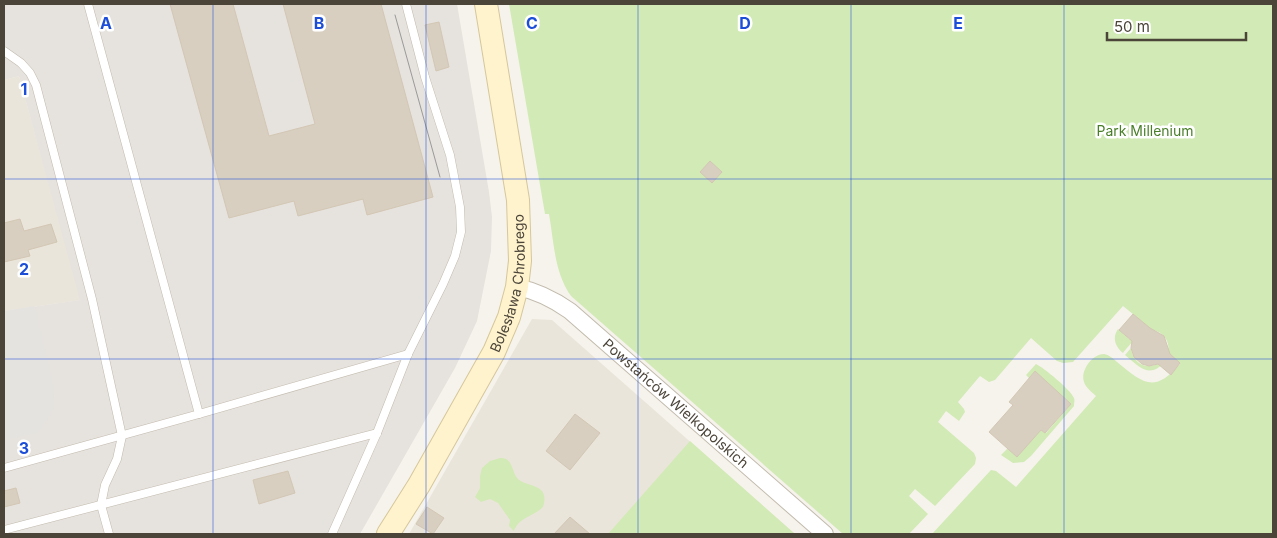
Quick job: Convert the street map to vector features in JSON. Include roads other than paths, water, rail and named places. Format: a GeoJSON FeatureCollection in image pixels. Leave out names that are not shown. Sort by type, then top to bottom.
{"type":"FeatureCollection","features":[{"type":"Feature","properties":{"kind":"street","name":"Bolesława Chrobrego"},"geometry":{"type":"LineString","coordinates":[[388,534],[419,485],[494,352],[509,317],[517,287],[520,261],[518,200],[486,4]]}},
{"type":"Feature","properties":{"kind":"street","name":"Powstańców Wielkopolskich"},"geometry":{"type":"LineString","coordinates":[[517,287],[538,292],[554,299],[570,311],[826,534]]}},
{"type":"Feature","properties":{"kind":"lane"},"geometry":{"type":"LineString","coordinates":[[88,4],[198,414]]}},
{"type":"Feature","properties":{"kind":"lane"},"geometry":{"type":"LineString","coordinates":[[332,534],[377,433],[408,354],[444,284],[455,256],[461,232],[460,207],[450,155],[425,77],[406,4]]}},
{"type":"Feature","properties":{"kind":"lane"},"geometry":{"type":"LineString","coordinates":[[4,51],[21,63],[30,73],[36,85],[92,299],[122,436],[117,459],[105,485],[102,505],[109,534]]}},
{"type":"Feature","properties":{"kind":"lane"},"geometry":{"type":"LineString","coordinates":[[4,468],[408,354]]}},
{"type":"Feature","properties":{"kind":"lane"},"geometry":{"type":"LineString","coordinates":[[4,530],[377,433]]}},
{"type":"Feature","properties":{"kind":"tram line"},"geometry":{"type":"LineString","coordinates":[[395,15],[440,177]]}},
{"type":"Feature","properties":{"kind":"park label","name":"Park Millenium"},"geometry":{"type":"Point","coordinates":[1145,131]}}]}
